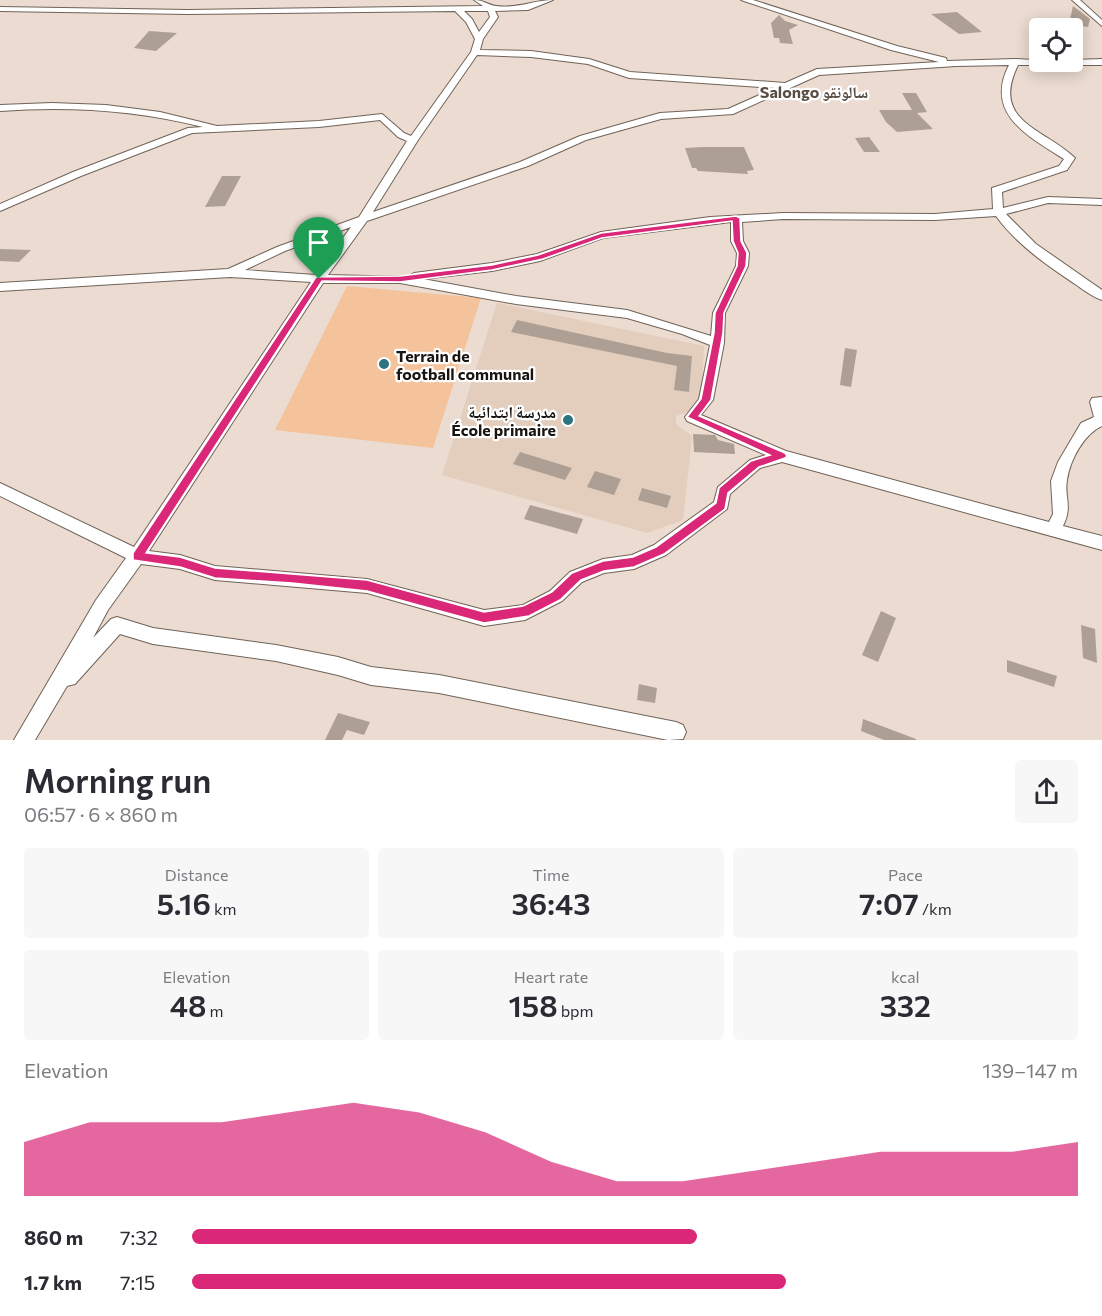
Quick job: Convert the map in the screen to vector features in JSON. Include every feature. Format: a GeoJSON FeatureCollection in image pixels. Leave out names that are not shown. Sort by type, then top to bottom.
{"type":"FeatureCollection","features":[{"type":"Feature","properties":{"kind":"street"},"geometry":{"type":"LineString","coordinates":[[24,740],[53,694],[102,605],[137,556],[319,279],[363,219],[413,140],[475,52],[480,39],[494,17],[490,7],[478,0]]}},
{"type":"Feature","properties":{"kind":"street"},"geometry":{"type":"LineString","coordinates":[[0,9],[188,12],[528,8],[549,0]]}},
{"type":"Feature","properties":{"kind":"street"},"geometry":{"type":"LineString","coordinates":[[745,0],[894,48],[956,63]]}},
{"type":"Feature","properties":{"kind":"street"},"geometry":{"type":"LineString","coordinates":[[1076,0],[1102,24]]}},
{"type":"Feature","properties":{"kind":"street"},"geometry":{"type":"LineString","coordinates":[[457,9],[469,21],[480,39]]}},
{"type":"Feature","properties":{"kind":"street"},"geometry":{"type":"LineString","coordinates":[[475,52],[531,54],[589,62],[628,75],[786,87]]}},
{"type":"Feature","properties":{"kind":"street"},"geometry":{"type":"LineString","coordinates":[[1016,62],[1005,83],[1004,97],[1013,115],[1024,129],[1070,158],[1063,168],[996,190],[999,212],[1023,238],[1052,262],[1102,296]]}},
{"type":"Feature","properties":{"kind":"street"},"geometry":{"type":"LineString","coordinates":[[230,273],[281,249],[524,164],[583,138],[660,116],[730,112],[818,72],[956,63],[1102,62]]}},
{"type":"Feature","properties":{"kind":"street"},"geometry":{"type":"LineString","coordinates":[[0,108],[48,104],[144,111],[188,119],[223,129]]}},
{"type":"Feature","properties":{"kind":"street"},"geometry":{"type":"LineString","coordinates":[[0,208],[77,174],[190,130],[319,124],[382,117],[401,135],[413,140]]}},
{"type":"Feature","properties":{"kind":"street"},"geometry":{"type":"LineString","coordinates":[[0,287],[230,273],[319,279],[400,279],[531,260],[601,236],[736,218],[869,215],[935,217],[999,212],[1048,200],[1102,202]]}},
{"type":"Feature","properties":{"kind":"street"},"geometry":{"type":"LineString","coordinates":[[736,218],[737,241],[742,253],[742,266],[719,313],[717,343],[706,400],[692,417],[782,456],[1102,543]]}},
{"type":"Feature","properties":{"kind":"street"},"geometry":{"type":"LineString","coordinates":[[400,279],[516,300],[627,314],[687,331],[717,343]]}},
{"type":"Feature","properties":{"kind":"street"},"geometry":{"type":"LineString","coordinates":[[1053,530],[1061,514],[1059,482],[1065,462],[1086,427],[1102,420],[1097,402],[1102,402]]}},
{"type":"Feature","properties":{"kind":"street"},"geometry":{"type":"LineString","coordinates":[[0,489],[137,556],[180,562],[215,573],[367,586],[484,618],[525,612],[556,596],[576,577],[603,566],[634,562],[660,550],[721,506],[723,491],[755,464],[782,456]]}},
{"type":"Feature","properties":{"kind":"street"},"geometry":{"type":"LineString","coordinates":[[102,605],[117,625],[135,632],[179,641],[276,653],[338,666],[371,676],[439,684],[676,732]]}},
{"type":"Feature","properties":{"kind":"street"},"geometry":{"type":"LineString","coordinates":[[53,694],[117,625]]}},
{"type":"Feature","properties":{"kind":"shaded area","name":"Terrain de football communal"},"geometry":{"type":"Polygon","coordinates":[[[347,286],[481,298],[433,448],[275,430],[347,286]]]}},
{"type":"Feature","properties":{"kind":"shaded area","name":"مدرسة ابتدائية École primaire"},"geometry":{"type":"Polygon","coordinates":[[[497,303],[704,346],[701,399],[695,410],[676,416],[676,424],[692,436],[683,520],[647,533],[442,475],[497,303]]]}},
{"type":"Feature","properties":{"kind":"building"},"geometry":{"type":"Polygon","coordinates":[[[1073,6],[1090,19],[1088,27],[1083,26],[1083,18],[1070,18],[1073,6]]]}},
{"type":"Feature","properties":{"kind":"building"},"geometry":{"type":"Polygon","coordinates":[[[957,12],[982,32],[959,34],[931,14],[957,12]]]}},
{"type":"Feature","properties":{"kind":"building"},"geometry":{"type":"Polygon","coordinates":[[[779,15],[785,21],[798,25],[789,30],[793,44],[780,43],[779,38],[774,38],[771,23],[779,15]]]}},
{"type":"Feature","properties":{"kind":"building"},"geometry":{"type":"Polygon","coordinates":[[[149,31],[177,33],[156,51],[134,48],[149,31]]]}},
{"type":"Feature","properties":{"kind":"building"},"geometry":{"type":"Polygon","coordinates":[[[902,93],[916,93],[927,112],[917,113],[933,129],[897,132],[886,122],[879,110],[912,110],[902,93]]]}},
{"type":"Feature","properties":{"kind":"building"},"geometry":{"type":"Polygon","coordinates":[[[869,137],[880,152],[864,152],[855,138],[869,137]]]}},
{"type":"Feature","properties":{"kind":"building"},"geometry":{"type":"Polygon","coordinates":[[[744,147],[754,170],[747,171],[748,174],[698,171],[692,168],[685,148],[744,147]]]}},
{"type":"Feature","properties":{"kind":"building"},"geometry":{"type":"Polygon","coordinates":[[[222,176],[241,176],[225,206],[205,207],[222,176]]]}},
{"type":"Feature","properties":{"kind":"building"},"geometry":{"type":"Polygon","coordinates":[[[0,249],[31,250],[19,262],[0,261],[0,249]]]}},
{"type":"Feature","properties":{"kind":"building"},"geometry":{"type":"Polygon","coordinates":[[[517,320],[667,353],[692,356],[689,392],[674,390],[677,366],[511,332],[517,320]]]}},
{"type":"Feature","properties":{"kind":"building"},"geometry":{"type":"Polygon","coordinates":[[[845,348],[857,350],[851,387],[840,385],[845,348]]]}},
{"type":"Feature","properties":{"kind":"building"},"geometry":{"type":"Polygon","coordinates":[[[693,434],[715,435],[718,440],[734,444],[735,454],[694,452],[693,434]]]}},
{"type":"Feature","properties":{"kind":"building"},"geometry":{"type":"Polygon","coordinates":[[[520,452],[572,468],[565,480],[513,464],[520,452]]]}},
{"type":"Feature","properties":{"kind":"building"},"geometry":{"type":"Polygon","coordinates":[[[595,471],[621,479],[614,495],[587,487],[595,471]]]}},
{"type":"Feature","properties":{"kind":"building"},"geometry":{"type":"Polygon","coordinates":[[[642,488],[671,496],[667,508],[638,500],[642,488]]]}},
{"type":"Feature","properties":{"kind":"building"},"geometry":{"type":"Polygon","coordinates":[[[530,505],[583,519],[577,534],[524,519],[530,505]]]}},
{"type":"Feature","properties":{"kind":"building"},"geometry":{"type":"Polygon","coordinates":[[[881,611],[896,618],[878,662],[862,655],[881,611]]]}},
{"type":"Feature","properties":{"kind":"building"},"geometry":{"type":"Polygon","coordinates":[[[1081,625],[1095,629],[1097,663],[1083,658],[1081,625]]]}},
{"type":"Feature","properties":{"kind":"building"},"geometry":{"type":"Polygon","coordinates":[[[1007,660],[1057,676],[1054,687],[1007,672],[1007,660]]]}},
{"type":"Feature","properties":{"kind":"building"},"geometry":{"type":"Polygon","coordinates":[[[639,684],[657,688],[655,703],[637,700],[639,684]]]}},
{"type":"Feature","properties":{"kind":"building"},"geometry":{"type":"Polygon","coordinates":[[[338,713],[370,722],[364,735],[347,730],[342,740],[325,740],[338,713]]]}},
{"type":"Feature","properties":{"kind":"building"},"geometry":{"type":"Polygon","coordinates":[[[863,719],[916,740],[884,740],[861,731],[863,719]]]}},
{"type":"Feature","properties":{"kind":"place","name":"Terrain de football communal"},"geometry":{"type":"Point","coordinates":[384,364]}},
{"type":"Feature","properties":{"kind":"place","name":"مدرسة ابتدائية École primaire"},"geometry":{"type":"Point","coordinates":[568,420]}},
{"type":"Feature","properties":{"kind":"district","name":"Salongo سالونقو"},"geometry":{"type":"Point","coordinates":[814,91]}},
{"type":"Feature","properties":{"kind":"route"},"geometry":{"type":"LineString","coordinates":[[736,218],[737,241],[742,253],[742,266],[719,313],[719,333],[706,400],[692,417],[782,456],[755,464],[723,491],[721,506],[660,550],[634,562],[603,566],[576,577],[556,596],[525,612],[484,618],[367,586],[215,573],[180,562],[137,556],[319,279],[400,279],[492,267],[540,257],[601,236],[736,218]]}}]}
